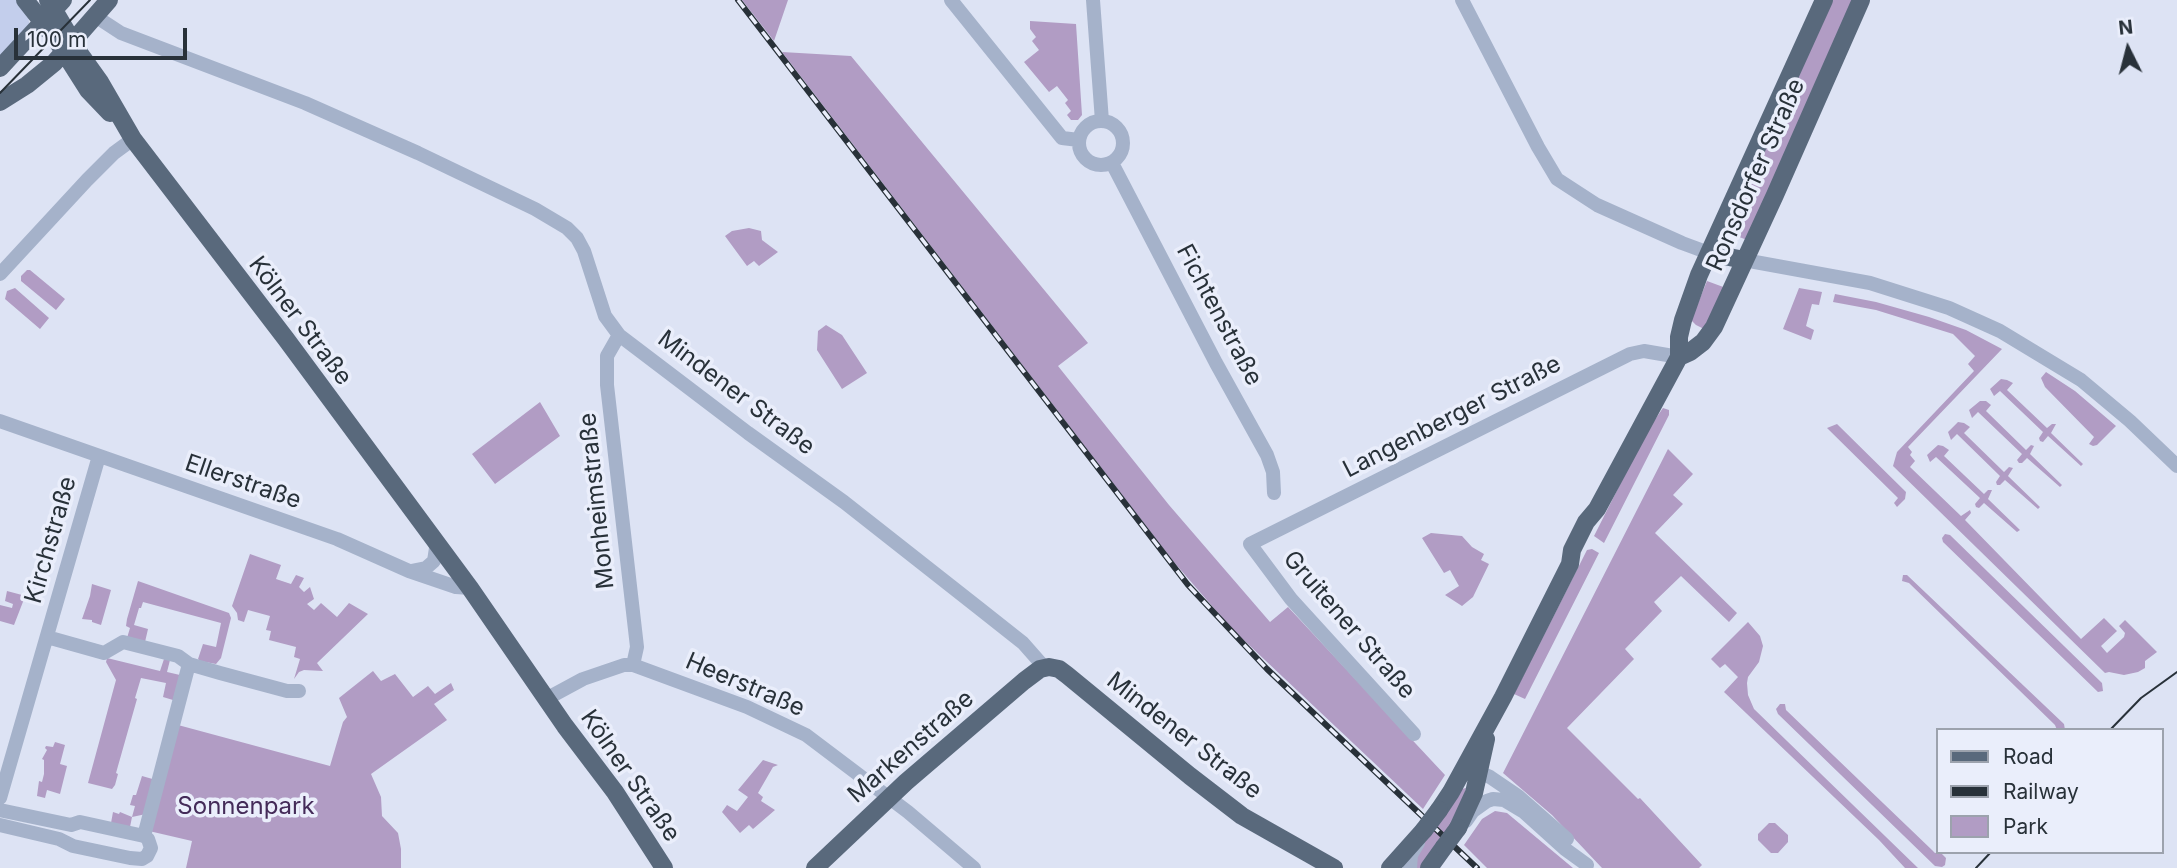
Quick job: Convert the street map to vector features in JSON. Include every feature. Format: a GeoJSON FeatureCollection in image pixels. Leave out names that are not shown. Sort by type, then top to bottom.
{"type":"FeatureCollection","features":[{"type":"Feature","properties":{"kind":"main road","name":"Kölner Straße"},"geometry":{"type":"LineString","coordinates":[[25,0],[51,9],[55,38],[68,47],[88,90],[130,135],[435,540],[615,793],[664,868]]}},
{"type":"Feature","properties":{"kind":"main road"},"geometry":{"type":"LineString","coordinates":[[0,102],[27,85],[68,47],[109,0]]}},
{"type":"Feature","properties":{"kind":"main road","name":"Ronsdorfer Straße"},"geometry":{"type":"LineString","coordinates":[[1429,868],[1458,828],[1475,790],[1472,769],[1475,748],[1570,564],[1580,554],[1594,526],[1597,509],[1679,357],[1679,337],[1683,320],[1717,255],[1824,0]]}},
{"type":"Feature","properties":{"kind":"main road","name":"Ronsdorfer Straße"},"geometry":{"type":"LineString","coordinates":[[1679,357],[1703,342],[1714,327],[1861,0]]}},
{"type":"Feature","properties":{"kind":"main road"},"geometry":{"type":"LineString","coordinates":[[0,68],[51,9]]}},
{"type":"Feature","properties":{"kind":"main road"},"geometry":{"type":"LineString","coordinates":[[1717,255],[1744,260]]}},
{"type":"Feature","properties":{"kind":"main road","name":"Markenstraße"},"geometry":{"type":"LineString","coordinates":[[815,868],[888,797],[1024,681],[1045,667]]}},
{"type":"Feature","properties":{"kind":"main road","name":"Mindener Straße"},"geometry":{"type":"LineString","coordinates":[[1045,667],[1054,667],[1067,674],[1189,776],[1242,816],[1334,868]]}},
{"type":"Feature","properties":{"kind":"main road","name":"Ronsdorfer Straße"},"geometry":{"type":"LineString","coordinates":[[1400,865],[1422,832],[1472,769],[1486,740],[1496,709]]}},
{"type":"Feature","properties":{"kind":"street"},"geometry":{"type":"LineString","coordinates":[[951,0],[1062,138],[1079,140]]}},
{"type":"Feature","properties":{"kind":"street"},"geometry":{"type":"LineString","coordinates":[[1093,0],[1102,121]]}},
{"type":"Feature","properties":{"kind":"street"},"geometry":{"type":"LineString","coordinates":[[1462,0],[1538,148],[1557,179],[1597,205],[1682,243],[1717,255]]}},
{"type":"Feature","properties":{"kind":"street","name":"Mindener Straße"},"geometry":{"type":"LineString","coordinates":[[95,16],[121,33],[305,103],[407,148],[558,222],[578,238],[590,266],[605,316],[619,335],[844,502],[1023,643],[1045,667]]}},
{"type":"Feature","properties":{"kind":"street"},"geometry":{"type":"LineString","coordinates":[[1102,121],[1114,125],[1122,135],[1123,148],[1112,163],[1100,166],[1088,162],[1081,152],[1079,140],[1089,124],[1102,121]]}},
{"type":"Feature","properties":{"kind":"street"},"geometry":{"type":"LineString","coordinates":[[1,271],[130,135]]}},
{"type":"Feature","properties":{"kind":"street","name":"Fichtenstraße"},"geometry":{"type":"LineString","coordinates":[[1112,163],[1267,455],[1273,472],[1274,493]]}},
{"type":"Feature","properties":{"kind":"street"},"geometry":{"type":"LineString","coordinates":[[1744,260],[1870,283],[1949,308],[2000,331],[2081,380],[2130,421],[2177,466]]}},
{"type":"Feature","properties":{"kind":"street","name":"Monheimstraße"},"geometry":{"type":"LineString","coordinates":[[619,335],[609,350],[606,368],[637,647],[633,665]]}},
{"type":"Feature","properties":{"kind":"street","name":"Langenberger Straße"},"geometry":{"type":"LineString","coordinates":[[1250,544],[1630,354],[1644,351],[1679,357]]}},
{"type":"Feature","properties":{"kind":"street","name":"Ellerstraße"},"geometry":{"type":"LineString","coordinates":[[0,421],[337,539],[409,571],[456,587],[470,588]]}},
{"type":"Feature","properties":{"kind":"street","name":"Kirchstraße"},"geometry":{"type":"LineString","coordinates":[[0,799],[99,456]]}},
{"type":"Feature","properties":{"kind":"street"},"geometry":{"type":"LineString","coordinates":[[409,571],[431,565],[436,556],[435,540]]}},
{"type":"Feature","properties":{"kind":"street","name":"Gruitener Straße"},"geometry":{"type":"LineString","coordinates":[[1250,544],[1291,599],[1414,734]]}},
{"type":"Feature","properties":{"kind":"street","name":"Kirchstraße"},"geometry":{"type":"LineString","coordinates":[[47,637],[104,653],[123,642],[178,656],[189,664]]}},
{"type":"Feature","properties":{"kind":"street"},"geometry":{"type":"LineString","coordinates":[[144,836],[189,664],[287,691],[299,691]]}},
{"type":"Feature","properties":{"kind":"street"},"geometry":{"type":"LineString","coordinates":[[546,699],[583,678],[624,665],[633,665]]}},
{"type":"Feature","properties":{"kind":"street","name":"Heerstraße"},"geometry":{"type":"LineString","coordinates":[[633,665],[747,707],[806,735],[888,797],[974,868]]}},
{"type":"Feature","properties":{"kind":"street"},"geometry":{"type":"LineString","coordinates":[[1472,769],[1538,812],[1569,840],[1588,866]]}},
{"type":"Feature","properties":{"kind":"street"},"geometry":{"type":"LineString","coordinates":[[1475,790],[1513,804],[1588,866]]}},
{"type":"Feature","properties":{"kind":"street"},"geometry":{"type":"LineString","coordinates":[[1458,828],[1480,806],[1496,799]]}},
{"type":"Feature","properties":{"kind":"street"},"geometry":{"type":"LineString","coordinates":[[0,810],[71,825],[80,822],[144,836],[151,844],[150,853],[137,859],[73,846],[68,842],[0,825]]}},
{"type":"Feature","properties":{"kind":"street"},"geometry":{"type":"LineString","coordinates":[[68,842],[71,825]]}},
{"type":"Feature","properties":{"kind":"green space"},"geometry":{"type":"Polygon","coordinates":[[[742,0],[788,0],[774,41],[742,0]]]}},
{"type":"Feature","properties":{"kind":"green space"},"geometry":{"type":"Polygon","coordinates":[[[1831,0],[1855,0],[1747,240],[1729,233],[1831,0]]]}},
{"type":"Feature","properties":{"kind":"green space"},"geometry":{"type":"Polygon","coordinates":[[[1030,21],[1076,24],[1082,115],[1078,120],[1071,120],[1067,115],[1071,111],[1065,103],[1068,100],[1057,86],[1049,92],[1024,62],[1039,50],[1032,41],[1036,37],[1030,29],[1030,21]]]}},
{"type":"Feature","properties":{"kind":"green space"},"geometry":{"type":"Polygon","coordinates":[[[782,52],[851,56],[1088,343],[1058,366],[1169,505],[1270,622],[1288,607],[1445,775],[1423,809],[1232,629],[1173,561],[782,52]]]}},
{"type":"Feature","properties":{"kind":"green space"},"geometry":{"type":"Polygon","coordinates":[[[749,228],[761,231],[762,240],[778,252],[759,266],[754,261],[747,266],[725,236],[732,231],[749,228]]]}},
{"type":"Feature","properties":{"kind":"green space"},"geometry":{"type":"Polygon","coordinates":[[[27,270],[65,299],[56,310],[21,281],[21,276],[27,270]]]}},
{"type":"Feature","properties":{"kind":"green space"},"geometry":{"type":"Polygon","coordinates":[[[1707,281],[1726,288],[1704,329],[1691,320],[1707,281]]]}},
{"type":"Feature","properties":{"kind":"green space"},"geometry":{"type":"Polygon","coordinates":[[[15,288],[49,318],[40,329],[5,299],[7,291],[15,288]]]}},
{"type":"Feature","properties":{"kind":"green space"},"geometry":{"type":"Polygon","coordinates":[[[1799,288],[1822,292],[1819,305],[1812,304],[1806,326],[1814,330],[1811,340],[1783,329],[1799,288]]]}},
{"type":"Feature","properties":{"kind":"green space"},"geometry":{"type":"Polygon","coordinates":[[[1835,294],[1929,317],[1966,330],[2002,349],[1908,447],[1915,461],[1910,467],[1961,516],[1970,510],[1971,513],[1965,520],[2081,639],[2104,618],[2117,631],[2101,646],[2107,653],[2124,637],[2125,633],[2119,626],[2125,620],[2157,652],[2145,661],[2145,668],[2124,675],[2105,673],[1893,466],[1897,452],[1974,371],[1968,364],[1975,356],[1953,334],[1876,310],[1833,302],[1835,294]]]}},
{"type":"Feature","properties":{"kind":"green space"},"geometry":{"type":"Polygon","coordinates":[[[826,325],[842,335],[867,373],[842,389],[817,350],[818,331],[826,325]]]}},
{"type":"Feature","properties":{"kind":"green space"},"geometry":{"type":"Polygon","coordinates":[[[2046,372],[2075,391],[2116,426],[2097,445],[2089,444],[2094,437],[2045,387],[2041,378],[2046,372]]]}},
{"type":"Feature","properties":{"kind":"green space"},"geometry":{"type":"Polygon","coordinates":[[[2001,379],[2013,383],[2007,390],[2047,428],[2056,424],[2051,433],[2083,464],[2081,466],[2048,436],[2043,442],[2040,441],[2043,432],[2000,391],[1994,396],[1990,389],[2001,379]]]}},
{"type":"Feature","properties":{"kind":"green space"},"geometry":{"type":"Polygon","coordinates":[[[1980,401],[1991,405],[1986,411],[2026,450],[2031,445],[2034,446],[2030,454],[2062,485],[2060,487],[2027,458],[2019,463],[2017,460],[2022,454],[1978,412],[1972,418],[1969,410],[1980,401]]]}},
{"type":"Feature","properties":{"kind":"green space"},"geometry":{"type":"Polygon","coordinates":[[[540,402],[560,436],[495,484],[472,454],[540,402]]]}},
{"type":"Feature","properties":{"kind":"green space"},"geometry":{"type":"Polygon","coordinates":[[[1663,408],[1669,410],[1669,415],[1604,543],[1594,536],[1647,431],[1663,408]]]}},
{"type":"Feature","properties":{"kind":"green space"},"geometry":{"type":"Polygon","coordinates":[[[1958,422],[1970,427],[1964,433],[2004,472],[2009,467],[2013,468],[2008,476],[2040,507],[2038,509],[2005,480],[1997,485],[2000,476],[1957,434],[1951,440],[1948,432],[1958,422]]]}},
{"type":"Feature","properties":{"kind":"green space"},"geometry":{"type":"Polygon","coordinates":[[[1837,424],[1906,492],[1905,499],[1897,507],[1894,503],[1898,498],[1827,428],[1837,424]]]}},
{"type":"Feature","properties":{"kind":"green space"},"geometry":{"type":"Polygon","coordinates":[[[1938,445],[1949,450],[1944,456],[1984,494],[1992,490],[1988,499],[2020,530],[2017,532],[1984,503],[1979,508],[1976,507],[1975,504],[1980,498],[1936,457],[1930,462],[1927,455],[1938,445]]]}},
{"type":"Feature","properties":{"kind":"green space"},"geometry":{"type":"Polygon","coordinates":[[[1668,449],[1693,474],[1673,495],[1683,504],[1655,533],[1737,613],[1729,622],[1681,576],[1654,602],[1662,611],[1625,649],[1634,659],[1567,728],[1638,799],[1640,798],[1702,865],[1699,868],[1602,868],[1552,815],[1503,773],[1668,449]]]}},
{"type":"Feature","properties":{"kind":"green space"},"geometry":{"type":"Polygon","coordinates":[[[1431,533],[1462,536],[1472,547],[1484,554],[1481,560],[1489,564],[1473,597],[1462,606],[1445,595],[1459,586],[1450,570],[1444,573],[1422,538],[1431,533]]]}},
{"type":"Feature","properties":{"kind":"green space"},"geometry":{"type":"Polygon","coordinates":[[[1945,534],[1950,535],[2102,683],[2103,691],[2098,692],[1943,542],[1945,534]]]}},
{"type":"Feature","properties":{"kind":"green space"},"geometry":{"type":"Polygon","coordinates":[[[1592,549],[1599,553],[1525,699],[1514,694],[1587,550],[1592,549]]]}},
{"type":"Feature","properties":{"kind":"green space"},"geometry":{"type":"Polygon","coordinates":[[[250,554],[281,565],[276,579],[291,584],[296,575],[304,578],[299,587],[304,592],[310,587],[314,599],[307,604],[314,610],[321,603],[337,617],[349,603],[368,614],[317,663],[323,671],[304,670],[294,679],[300,659],[294,657],[296,647],[269,640],[271,631],[266,630],[270,616],[248,610],[244,622],[238,620],[232,606],[250,554]]]}},
{"type":"Feature","properties":{"kind":"green space"},"geometry":{"type":"Polygon","coordinates":[[[1903,575],[1907,575],[2064,724],[2065,728],[2056,728],[1909,583],[1902,581],[1903,575]]]}},
{"type":"Feature","properties":{"kind":"green space"},"geometry":{"type":"Polygon","coordinates":[[[138,581],[229,613],[231,618],[221,658],[216,664],[198,659],[203,644],[216,647],[221,623],[143,602],[134,625],[148,629],[145,642],[127,638],[130,628],[126,626],[127,619],[138,581]]]}},
{"type":"Feature","properties":{"kind":"green space"},"geometry":{"type":"Polygon","coordinates":[[[92,584],[111,590],[101,625],[82,619],[92,584]]]}},
{"type":"Feature","properties":{"kind":"green space"},"geometry":{"type":"Polygon","coordinates":[[[7,591],[26,594],[14,625],[0,621],[0,605],[12,608],[13,604],[5,601],[7,591]]]}},
{"type":"Feature","properties":{"kind":"green space"},"geometry":{"type":"Polygon","coordinates":[[[1748,622],[1760,636],[1763,646],[1759,662],[1748,677],[1747,683],[1748,695],[1754,709],[1918,868],[1905,868],[1724,692],[1738,677],[1725,664],[1720,668],[1711,659],[1748,622]]]}},
{"type":"Feature","properties":{"kind":"green space"},"geometry":{"type":"Polygon","coordinates":[[[107,658],[160,671],[164,659],[170,660],[167,672],[180,675],[173,700],[163,697],[166,683],[141,678],[112,789],[88,783],[116,680],[106,662],[107,658]]]}},
{"type":"Feature","properties":{"kind":"green space","name":"Sonnenpark"},"geometry":{"type":"Polygon","coordinates":[[[373,671],[381,681],[395,674],[413,697],[428,686],[435,694],[451,683],[454,690],[434,704],[447,720],[371,774],[381,797],[382,816],[398,833],[401,868],[186,868],[192,841],[149,831],[178,725],[330,766],[343,722],[347,717],[339,698],[373,671]]]}},
{"type":"Feature","properties":{"kind":"green space"},"geometry":{"type":"Polygon","coordinates":[[[1780,704],[1785,704],[1786,710],[1936,854],[1942,854],[1946,858],[1945,865],[1935,866],[1778,714],[1776,709],[1780,704]]]}},
{"type":"Feature","properties":{"kind":"green space"},"geometry":{"type":"Polygon","coordinates":[[[55,742],[65,745],[60,764],[67,766],[60,794],[47,790],[45,798],[37,796],[39,781],[42,782],[44,774],[42,759],[47,750],[45,748],[53,747],[55,742]]]}},
{"type":"Feature","properties":{"kind":"green space"},"geometry":{"type":"Polygon","coordinates":[[[763,760],[778,765],[773,767],[758,793],[763,797],[761,801],[775,810],[753,829],[749,825],[740,833],[722,812],[727,805],[737,811],[748,797],[738,790],[763,760]]]}},
{"type":"Feature","properties":{"kind":"green space"},"geometry":{"type":"Polygon","coordinates":[[[142,776],[156,780],[146,814],[132,817],[135,806],[130,805],[142,776]]]}},
{"type":"Feature","properties":{"kind":"green space"},"geometry":{"type":"Polygon","coordinates":[[[1466,788],[1461,812],[1421,868],[1415,868],[1417,853],[1462,789],[1466,788]]]}},
{"type":"Feature","properties":{"kind":"green space"},"geometry":{"type":"Polygon","coordinates":[[[1495,811],[1507,813],[1573,868],[1487,868],[1464,845],[1482,819],[1495,811]]]}},
{"type":"Feature","properties":{"kind":"green space"},"geometry":{"type":"Polygon","coordinates":[[[113,812],[132,817],[130,827],[111,823],[113,812]]]}},
{"type":"Feature","properties":{"kind":"green space"},"geometry":{"type":"Polygon","coordinates":[[[1769,823],[1775,823],[1788,835],[1788,842],[1778,853],[1771,853],[1758,840],[1758,834],[1769,823]]]}},
{"type":"Feature","properties":{"kind":"shaded area"},"geometry":{"type":"Polygon","coordinates":[[[0,0],[16,0],[28,16],[29,26],[0,61],[0,0]]]}},
{"type":"Feature","properties":{"kind":"tram line"},"geometry":{"type":"LineString","coordinates":[[0,93],[90,0]]}},
{"type":"Feature","properties":{"kind":"tram line"},"geometry":{"type":"LineString","coordinates":[[2112,728],[2141,698],[2177,672]]}},
{"type":"Feature","properties":{"kind":"tram line"},"geometry":{"type":"LineString","coordinates":[[1976,868],[1989,854]]}},
{"type":"Feature","properties":{"kind":"railway"},"geometry":{"type":"LineString","coordinates":[[738,0],[1188,585],[1267,669],[1477,868]]}}]}
